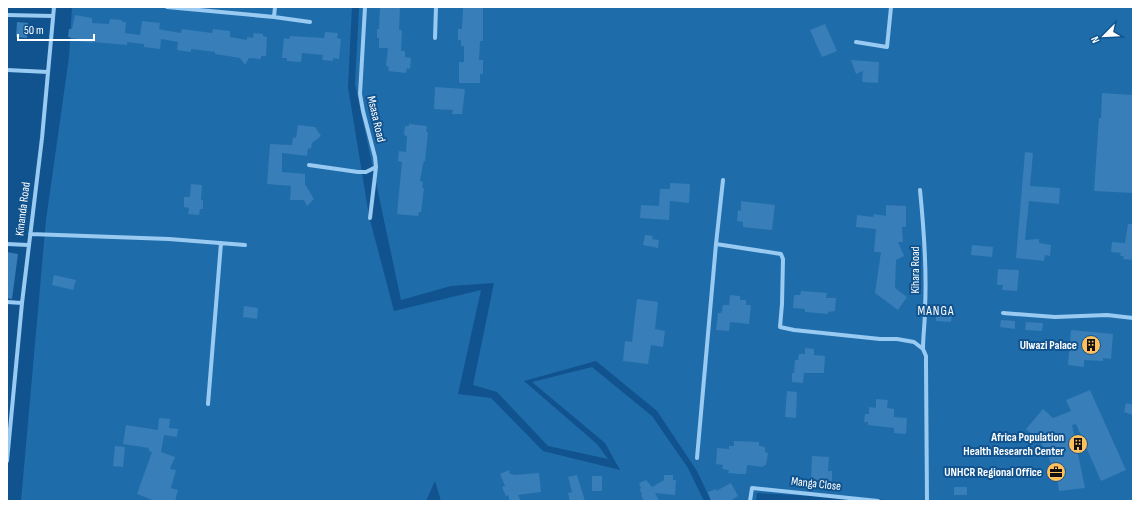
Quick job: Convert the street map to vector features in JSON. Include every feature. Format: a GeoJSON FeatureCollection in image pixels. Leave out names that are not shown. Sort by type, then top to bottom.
{"type":"FeatureCollection","features":[{"type":"Feature","properties":{"kind":"street","name":"Kinanda Road"},"geometry":{"type":"LineString","coordinates":[[7,461],[28,245],[42,138],[54,7]]}},
{"type":"Feature","properties":{"kind":"street"},"geometry":{"type":"LineString","coordinates":[[166,7],[274,17],[310,22]]}},
{"type":"Feature","properties":{"kind":"street"},"geometry":{"type":"LineString","coordinates":[[274,17],[275,7]]}},
{"type":"Feature","properties":{"kind":"street","name":"Msasa Road"},"geometry":{"type":"LineString","coordinates":[[365,7],[360,94],[376,167],[370,218]]}},
{"type":"Feature","properties":{"kind":"street"},"geometry":{"type":"LineString","coordinates":[[435,38],[436,7]]}},
{"type":"Feature","properties":{"kind":"street"},"geometry":{"type":"LineString","coordinates":[[856,42],[887,47],[891,7]]}},
{"type":"Feature","properties":{"kind":"street"},"geometry":{"type":"LineString","coordinates":[[7,15],[53,16]]}},
{"type":"Feature","properties":{"kind":"street"},"geometry":{"type":"LineString","coordinates":[[7,70],[48,72]]}},
{"type":"Feature","properties":{"kind":"street"},"geometry":{"type":"LineString","coordinates":[[309,165],[358,172],[366,172],[376,167]]}},
{"type":"Feature","properties":{"kind":"street"},"geometry":{"type":"LineString","coordinates":[[697,458],[723,180]]}},
{"type":"Feature","properties":{"kind":"street","name":"Kihara Road"},"geometry":{"type":"LineString","coordinates":[[920,190],[925,234],[925,310],[923,349],[926,356],[927,501]]}},
{"type":"Feature","properties":{"kind":"street"},"geometry":{"type":"LineString","coordinates":[[30,234],[169,239],[245,245]]}},
{"type":"Feature","properties":{"kind":"street"},"geometry":{"type":"LineString","coordinates":[[208,404],[221,243]]}},
{"type":"Feature","properties":{"kind":"street"},"geometry":{"type":"LineString","coordinates":[[7,244],[28,245]]}},
{"type":"Feature","properties":{"kind":"street"},"geometry":{"type":"LineString","coordinates":[[716,244],[781,254],[783,259],[780,327],[794,330],[880,339],[897,339],[914,342],[923,349]]}},
{"type":"Feature","properties":{"kind":"street"},"geometry":{"type":"LineString","coordinates":[[7,302],[22,304]]}},
{"type":"Feature","properties":{"kind":"street"},"geometry":{"type":"LineString","coordinates":[[1003,313],[1055,317],[1107,315],[1133,318]]}},
{"type":"Feature","properties":{"kind":"street","name":"Manga Close"},"geometry":{"type":"LineString","coordinates":[[750,501],[752,488],[878,501]]}},
{"type":"Feature","properties":{"kind":"shaded area"},"geometry":{"type":"Polygon","coordinates":[[[72,7],[352,7],[348,87],[369,216],[394,311],[481,290],[458,394],[491,398],[543,451],[620,470],[605,443],[532,382],[592,367],[652,416],[688,468],[704,501],[441,501],[435,481],[426,501],[21,501],[46,220],[69,57],[72,7]]]}},
{"type":"Feature","properties":{"kind":"shaded area"},"geometry":{"type":"Polygon","coordinates":[[[359,7],[1133,7],[1133,501],[906,501],[757,493],[756,501],[711,501],[697,471],[657,411],[596,361],[524,381],[597,444],[608,459],[548,446],[497,392],[473,385],[494,283],[451,286],[401,300],[355,84],[359,7]]]}},
{"type":"Feature","properties":{"kind":"building"},"geometry":{"type":"Polygon","coordinates":[[[380,7],[400,7],[399,30],[402,30],[401,51],[405,51],[405,57],[411,58],[410,69],[407,68],[406,73],[388,71],[389,67],[386,66],[388,48],[379,48],[379,38],[377,38],[380,7]]]}},
{"type":"Feature","properties":{"kind":"building"},"geometry":{"type":"Polygon","coordinates":[[[463,7],[483,7],[483,41],[480,41],[479,60],[483,60],[483,74],[480,74],[480,83],[459,83],[459,62],[464,62],[464,46],[461,46],[461,40],[458,40],[458,29],[462,29],[463,7]]]}},
{"type":"Feature","properties":{"kind":"building"},"geometry":{"type":"Polygon","coordinates":[[[75,15],[92,18],[92,23],[109,24],[110,19],[122,20],[122,22],[126,22],[125,33],[140,35],[142,21],[160,23],[159,29],[181,33],[182,29],[212,33],[213,29],[230,31],[230,37],[247,40],[247,37],[253,38],[254,33],[263,34],[263,36],[267,37],[266,56],[261,56],[261,59],[249,58],[245,65],[240,58],[215,54],[215,52],[191,49],[191,52],[177,50],[178,42],[161,39],[160,49],[144,47],[144,44],[127,42],[127,45],[77,41],[77,39],[68,37],[69,29],[72,29],[75,15]]]}},
{"type":"Feature","properties":{"kind":"building"},"geometry":{"type":"Polygon","coordinates":[[[17,22],[28,23],[27,38],[16,37],[17,22]]]}},
{"type":"Feature","properties":{"kind":"building"},"geometry":{"type":"Polygon","coordinates":[[[825,24],[837,51],[822,57],[810,30],[825,24]]]}},
{"type":"Feature","properties":{"kind":"building"},"geometry":{"type":"Polygon","coordinates":[[[325,32],[338,33],[337,38],[341,39],[339,59],[333,58],[333,61],[322,60],[323,55],[302,53],[301,62],[287,61],[287,58],[282,58],[284,38],[289,39],[290,36],[324,38],[325,32]]]}},
{"type":"Feature","properties":{"kind":"building"},"geometry":{"type":"Polygon","coordinates":[[[851,60],[879,62],[878,83],[862,82],[863,71],[856,74],[851,60]]]}},
{"type":"Feature","properties":{"kind":"building"},"geometry":{"type":"Polygon","coordinates":[[[435,87],[465,89],[462,114],[452,114],[453,110],[434,109],[435,87]]]}},
{"type":"Feature","properties":{"kind":"building"},"geometry":{"type":"Polygon","coordinates":[[[1102,93],[1133,95],[1133,193],[1094,191],[1102,93]]]}},
{"type":"Feature","properties":{"kind":"building"},"geometry":{"type":"Polygon","coordinates":[[[409,124],[427,126],[426,131],[428,132],[425,161],[423,164],[420,181],[423,182],[422,188],[424,188],[421,212],[419,212],[418,216],[397,214],[402,162],[398,161],[399,151],[406,152],[407,136],[404,135],[405,126],[409,126],[409,124]]]}},
{"type":"Feature","properties":{"kind":"building"},"geometry":{"type":"Polygon","coordinates":[[[298,125],[315,127],[321,136],[312,143],[311,149],[308,148],[307,156],[282,153],[282,172],[305,174],[305,184],[314,199],[307,206],[304,200],[290,200],[291,186],[267,184],[270,144],[292,145],[293,137],[296,138],[298,125]]]}},
{"type":"Feature","properties":{"kind":"building"},"geometry":{"type":"Polygon","coordinates":[[[1025,152],[1033,153],[1030,186],[1060,188],[1059,204],[1029,201],[1025,240],[1039,239],[1039,243],[1051,245],[1050,256],[1045,255],[1044,261],[1016,258],[1025,152]]]}},
{"type":"Feature","properties":{"kind":"building"},"geometry":{"type":"Polygon","coordinates":[[[670,183],[690,184],[689,203],[670,201],[669,220],[640,218],[641,205],[659,206],[660,189],[670,189],[670,183]]]}},
{"type":"Feature","properties":{"kind":"building"},"geometry":{"type":"Polygon","coordinates":[[[191,184],[202,185],[201,200],[203,200],[203,209],[200,209],[199,215],[188,214],[189,208],[184,207],[184,197],[190,197],[191,184]]]}},
{"type":"Feature","properties":{"kind":"building"},"geometry":{"type":"Polygon","coordinates":[[[741,201],[775,205],[772,230],[743,227],[743,222],[737,221],[738,210],[741,211],[741,201]]]}},
{"type":"Feature","properties":{"kind":"building"},"geometry":{"type":"Polygon","coordinates":[[[886,205],[906,206],[906,227],[902,227],[903,242],[898,242],[904,256],[896,260],[895,288],[907,297],[898,310],[875,293],[881,252],[874,252],[876,229],[856,227],[857,215],[873,217],[874,214],[886,216],[886,205]]]}},
{"type":"Feature","properties":{"kind":"building"},"geometry":{"type":"Polygon","coordinates":[[[1128,224],[1133,224],[1133,260],[1123,259],[1124,256],[1120,256],[1121,253],[1111,252],[1112,242],[1125,243],[1128,224]]]}},
{"type":"Feature","properties":{"kind":"building"},"geometry":{"type":"Polygon","coordinates":[[[645,235],[653,236],[652,239],[659,240],[658,248],[643,245],[645,235]]]}},
{"type":"Feature","properties":{"kind":"building"},"geometry":{"type":"Polygon","coordinates":[[[972,245],[993,247],[992,257],[971,255],[972,245]]]}},
{"type":"Feature","properties":{"kind":"building"},"geometry":{"type":"Polygon","coordinates":[[[7,252],[18,254],[12,299],[7,298],[7,252]]]}},
{"type":"Feature","properties":{"kind":"building"},"geometry":{"type":"Polygon","coordinates":[[[998,269],[1019,270],[1017,291],[1002,290],[1003,285],[997,285],[998,269]]]}},
{"type":"Feature","properties":{"kind":"building"},"geometry":{"type":"Polygon","coordinates":[[[54,275],[76,280],[73,290],[52,285],[54,275]]]}},
{"type":"Feature","properties":{"kind":"building"},"geometry":{"type":"Polygon","coordinates":[[[801,291],[827,293],[826,298],[836,298],[835,311],[828,312],[828,314],[805,312],[805,309],[793,308],[794,295],[800,295],[801,291]]]}},
{"type":"Feature","properties":{"kind":"building"},"geometry":{"type":"Polygon","coordinates":[[[730,295],[740,296],[740,300],[746,300],[746,305],[751,305],[749,324],[730,322],[729,331],[716,330],[718,313],[721,313],[723,305],[729,305],[730,295]]]}},
{"type":"Feature","properties":{"kind":"building"},"geometry":{"type":"Polygon","coordinates":[[[637,299],[658,302],[655,329],[665,331],[663,347],[651,345],[648,364],[623,361],[625,341],[632,342],[637,299]]]}},
{"type":"Feature","properties":{"kind":"building"},"geometry":{"type":"Polygon","coordinates":[[[244,306],[258,308],[257,319],[243,317],[244,306]]]}},
{"type":"Feature","properties":{"kind":"building"},"geometry":{"type":"Polygon","coordinates":[[[936,313],[952,314],[951,322],[936,321],[936,313]]]}},
{"type":"Feature","properties":{"kind":"building"},"geometry":{"type":"Polygon","coordinates":[[[1001,320],[1015,321],[1015,329],[1000,327],[1001,320]]]}},
{"type":"Feature","properties":{"kind":"building"},"geometry":{"type":"Polygon","coordinates":[[[1026,322],[1043,323],[1042,331],[1025,330],[1026,322]]]}},
{"type":"Feature","properties":{"kind":"building","name":"Ulwazi Palace"},"geometry":{"type":"Polygon","coordinates":[[[1071,330],[1113,334],[1111,359],[1103,358],[1103,361],[1084,360],[1084,367],[1068,365],[1071,330]]]}},
{"type":"Feature","properties":{"kind":"building"},"geometry":{"type":"Polygon","coordinates":[[[805,348],[814,349],[814,355],[825,356],[824,373],[804,373],[803,383],[792,382],[792,373],[794,373],[795,360],[798,360],[799,354],[805,354],[805,348]]]}},
{"type":"Feature","properties":{"kind":"building","name":"Africa Population Health Research Center"},"geometry":{"type":"Polygon","coordinates":[[[1090,390],[1126,470],[1101,481],[1076,424],[1072,425],[1085,488],[1059,491],[1057,477],[1045,449],[1037,438],[1026,429],[1043,409],[1053,418],[1071,411],[1066,400],[1090,390]]]}},
{"type":"Feature","properties":{"kind":"building"},"geometry":{"type":"Polygon","coordinates":[[[787,391],[797,392],[796,418],[785,417],[787,391]]]}},
{"type":"Feature","properties":{"kind":"building"},"geometry":{"type":"Polygon","coordinates":[[[876,399],[888,400],[887,408],[894,409],[894,417],[907,418],[906,434],[894,433],[894,428],[868,425],[868,422],[864,422],[865,414],[869,414],[869,407],[876,408],[876,399]]]}},
{"type":"Feature","properties":{"kind":"building"},"geometry":{"type":"Polygon","coordinates":[[[1126,403],[1133,405],[1133,415],[1124,412],[1126,403]]]}},
{"type":"Feature","properties":{"kind":"building"},"geometry":{"type":"Polygon","coordinates":[[[159,418],[170,419],[169,428],[178,429],[177,437],[164,435],[161,452],[175,457],[170,469],[176,470],[171,488],[178,490],[175,501],[155,501],[137,494],[152,452],[149,451],[149,448],[123,444],[126,425],[158,430],[159,418]]]}},
{"type":"Feature","properties":{"kind":"building"},"geometry":{"type":"Polygon","coordinates":[[[734,441],[759,442],[759,446],[765,447],[765,452],[768,453],[766,465],[763,467],[747,465],[746,474],[728,473],[729,470],[722,469],[723,465],[716,464],[717,448],[729,449],[729,446],[734,446],[734,441]]]}},
{"type":"Feature","properties":{"kind":"building"},"geometry":{"type":"Polygon","coordinates":[[[115,446],[125,447],[123,467],[113,466],[115,446]]]}},
{"type":"Feature","properties":{"kind":"building"},"geometry":{"type":"Polygon","coordinates":[[[812,456],[829,457],[828,471],[832,471],[832,481],[815,480],[811,478],[812,456]]]}},
{"type":"Feature","properties":{"kind":"building"},"geometry":{"type":"Polygon","coordinates":[[[509,470],[510,474],[513,475],[539,473],[541,492],[518,495],[521,501],[510,501],[508,495],[506,496],[502,487],[505,486],[500,474],[509,470]]]}},
{"type":"Feature","properties":{"kind":"building"},"geometry":{"type":"Polygon","coordinates":[[[577,475],[585,501],[570,501],[568,493],[572,492],[568,477],[577,475]]]}},
{"type":"Feature","properties":{"kind":"building"},"geometry":{"type":"Polygon","coordinates":[[[664,475],[673,475],[673,480],[676,480],[675,495],[655,493],[659,501],[644,501],[641,495],[639,483],[646,480],[652,487],[664,480],[664,475]]]}},
{"type":"Feature","properties":{"kind":"building"},"geometry":{"type":"Polygon","coordinates":[[[592,476],[602,476],[602,491],[592,491],[592,476]]]}},
{"type":"Feature","properties":{"kind":"building"},"geometry":{"type":"Polygon","coordinates":[[[731,483],[738,496],[730,501],[711,501],[708,492],[716,489],[716,491],[731,483]]]}},
{"type":"Feature","properties":{"kind":"building"},"geometry":{"type":"Polygon","coordinates":[[[954,487],[967,487],[967,495],[954,495],[954,487]]]}},
{"type":"Feature","properties":{"kind":"place","name":"Ulwazi Palace"},"geometry":{"type":"Point","coordinates":[1091,345]}},
{"type":"Feature","properties":{"kind":"place","name":"Africa Population Health Research Center"},"geometry":{"type":"Point","coordinates":[1078,444]}},
{"type":"Feature","properties":{"kind":"place","name":"UNHCR Regional Office"},"geometry":{"type":"Point","coordinates":[1056,472]}},
{"type":"Feature","properties":{"kind":"district","name":"MANGA"},"geometry":{"type":"Point","coordinates":[936,311]}}]}
